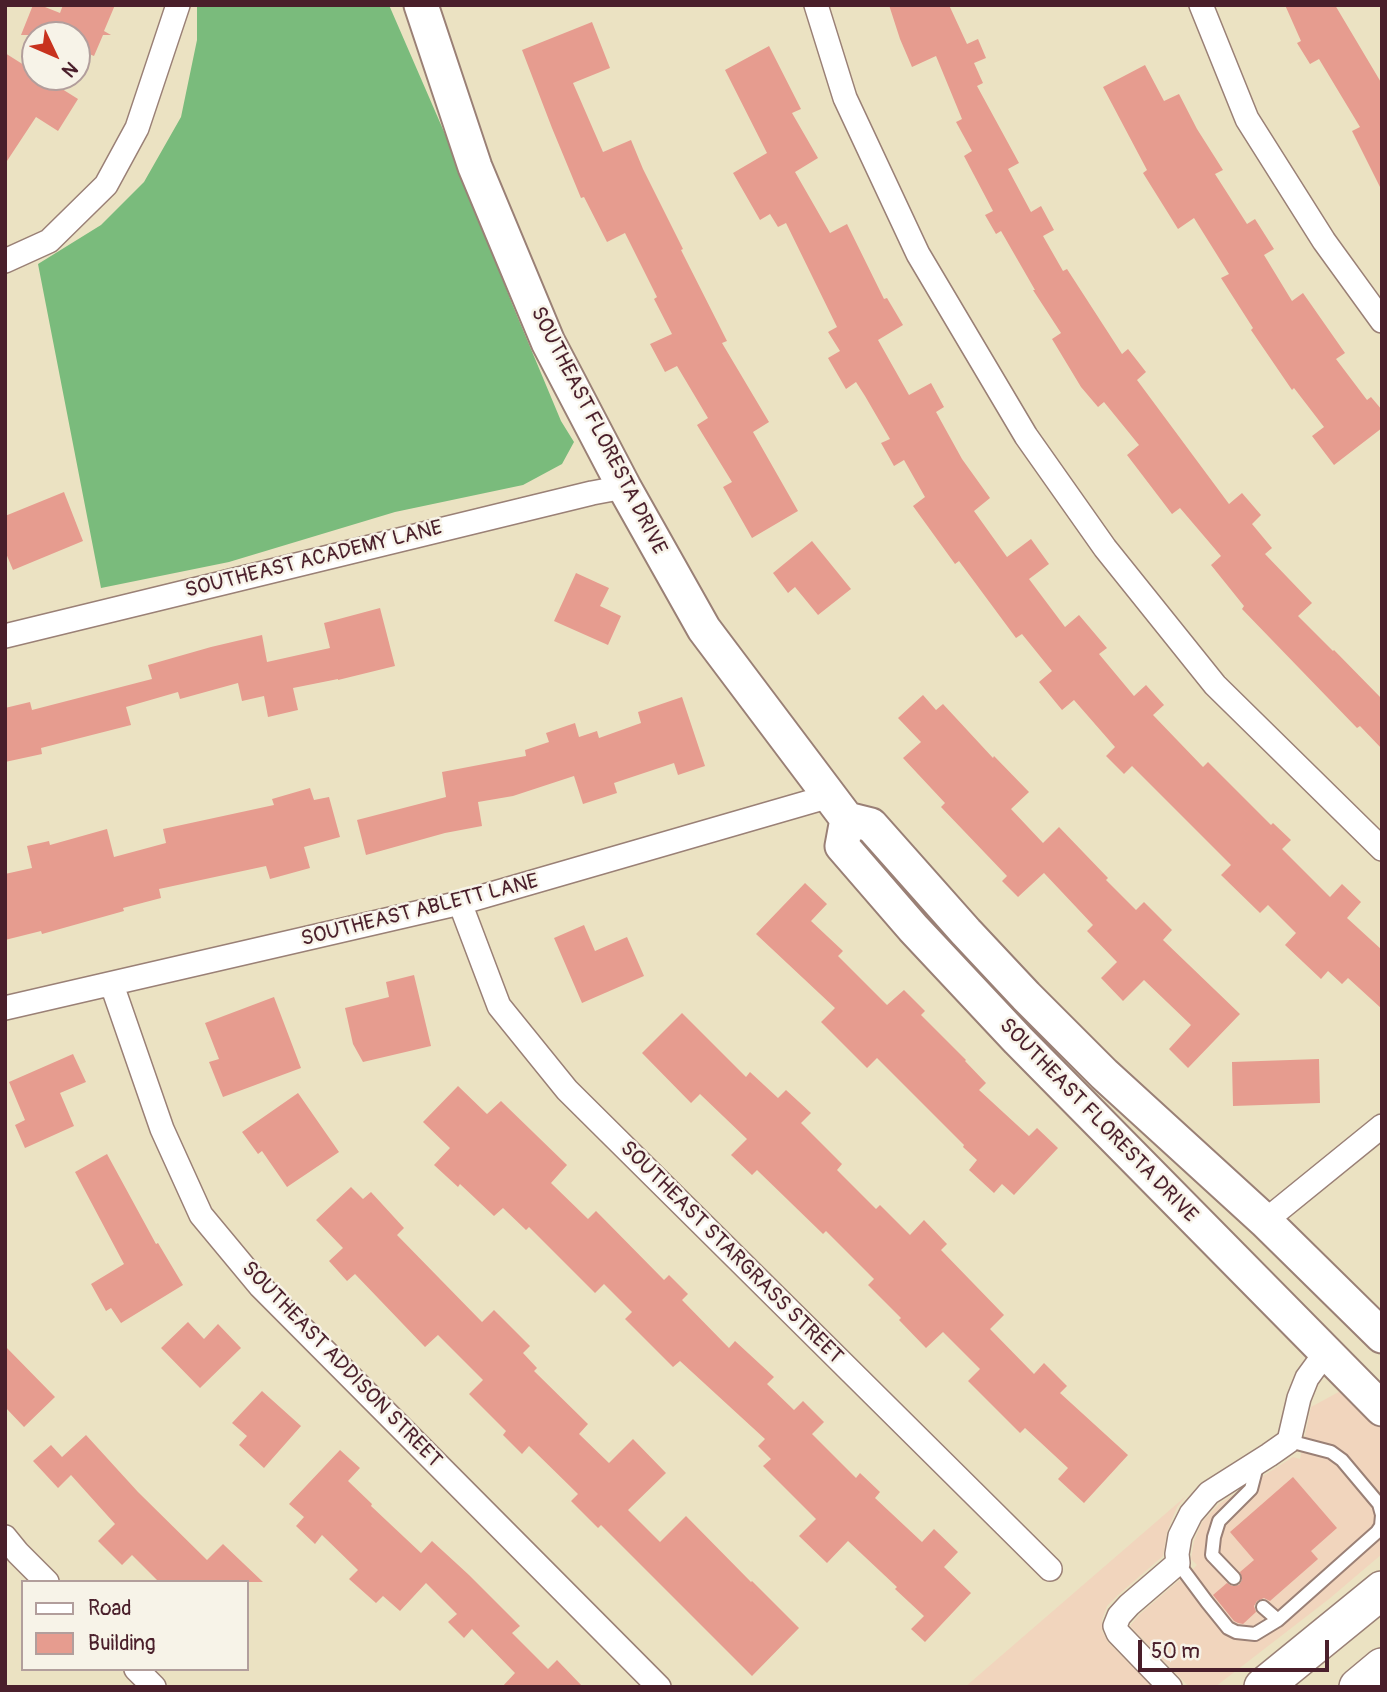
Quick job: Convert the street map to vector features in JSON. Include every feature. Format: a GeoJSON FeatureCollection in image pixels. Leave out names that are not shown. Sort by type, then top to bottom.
{"type":"FeatureCollection","features":[{"type":"Feature","properties":{"kind":"main road"},"geometry":{"type":"LineString","coordinates":[[1263,1687],[1382,1590]]}},
{"type":"Feature","properties":{"kind":"main road"},"geometry":{"type":"LineString","coordinates":[[1358,1687],[1382,1667]]}},
{"type":"Feature","properties":{"kind":"street"},"geometry":{"type":"LineString","coordinates":[[5,261],[49,241],[106,184],[137,128],[178,5]]}},
{"type":"Feature","properties":{"kind":"street","name":"SOUTHEAST FLORESTA DRIVE"},"geometry":{"type":"LineString","coordinates":[[421,5],[475,167],[548,342],[624,487],[704,629],[839,808],[871,825],[966,932],[1104,1074],[1265,1221],[1382,1336]]}},
{"type":"Feature","properties":{"kind":"street"},"geometry":{"type":"LineString","coordinates":[[816,5],[845,98],[918,254],[1026,436],[1105,548],[1215,685],[1382,849]]}},
{"type":"Feature","properties":{"kind":"street"},"geometry":{"type":"LineString","coordinates":[[1201,5],[1247,119],[1324,241],[1382,321]]}},
{"type":"Feature","properties":{"kind":"street","name":"SOUTHEAST ACADEMY LANE"},"geometry":{"type":"LineString","coordinates":[[5,636],[624,487]]}},
{"type":"Feature","properties":{"kind":"street","name":"SOUTHEAST FLORESTA DRIVE"},"geometry":{"type":"LineString","coordinates":[[839,808],[842,846],[913,928],[1018,1040],[1382,1409]]}},
{"type":"Feature","properties":{"kind":"street","name":"SOUTHEAST ABLETT LANE"},"geometry":{"type":"LineString","coordinates":[[5,1008],[460,904],[839,808]]}},
{"type":"Feature","properties":{"kind":"street","name":"SOUTHEAST STARGRASS STREET"},"geometry":{"type":"LineString","coordinates":[[460,904],[499,1006],[567,1090],[1050,1569]]}},
{"type":"Feature","properties":{"kind":"street","name":"SOUTHEAST ADDISON STREET"},"geometry":{"type":"LineString","coordinates":[[112,985],[162,1129],[201,1214],[260,1286],[659,1687]]}},
{"type":"Feature","properties":{"kind":"street"},"geometry":{"type":"LineString","coordinates":[[1265,1221],[1382,1126]]}},
{"type":"Feature","properties":{"kind":"street"},"geometry":{"type":"LineString","coordinates":[[1170,1687],[1118,1633],[1115,1626],[1119,1616],[1178,1563],[1180,1536],[1191,1514],[1209,1493],[1289,1441],[1299,1398],[1307,1378],[1326,1352]]}},
{"type":"Feature","properties":{"kind":"street"},"geometry":{"type":"LineString","coordinates":[[5,1537],[45,1580]]}},
{"type":"Feature","properties":{"kind":"street"},"geometry":{"type":"LineString","coordinates":[[138,1671],[154,1687]]}},
{"type":"Feature","properties":{"kind":"lane"},"geometry":{"type":"LineString","coordinates":[[1178,1563],[1228,1628],[1236,1632],[1255,1634],[1278,1620],[1377,1532],[1381,1526],[1382,1515],[1379,1504],[1342,1460],[1331,1452],[1289,1441]]}},
{"type":"Feature","properties":{"kind":"lane"},"geometry":{"type":"LineString","coordinates":[[1234,1578],[1212,1555],[1214,1537],[1219,1521],[1251,1489],[1258,1462]]}},
{"type":"Feature","properties":{"kind":"lane"},"geometry":{"type":"LineString","coordinates":[[1263,1607],[1278,1620]]}},
{"type":"Feature","properties":{"kind":"shaded area"},"geometry":{"type":"Polygon","coordinates":[[[1370,1375],[1382,1386],[1382,1554],[1329,1599],[1215,1687],[1189,1687],[1130,1626],[1183,1577],[1192,1578],[1192,1570],[1197,1565],[1191,1559],[1194,1541],[1202,1522],[1219,1504],[1293,1457],[1300,1459],[1311,1407],[1370,1375]]]}},
{"type":"Feature","properties":{"kind":"shaded area"},"geometry":{"type":"Polygon","coordinates":[[[1186,1496],[1177,1507],[1167,1532],[1163,1556],[1107,1606],[1102,1620],[1102,1631],[1108,1642],[1152,1687],[965,1687],[1186,1496]]]}},
{"type":"Feature","properties":{"kind":"green space"},"geometry":{"type":"Polygon","coordinates":[[[197,5],[389,5],[455,157],[561,421],[574,442],[562,464],[523,485],[395,512],[229,562],[101,588],[38,264],[101,225],[144,182],[181,117],[197,40],[197,5]]]}},
{"type":"Feature","properties":{"kind":"building"},"geometry":{"type":"Polygon","coordinates":[[[33,5],[60,13],[63,5],[115,5],[104,31],[111,35],[103,35],[94,56],[91,55],[91,21],[27,21],[33,5]]]}},
{"type":"Feature","properties":{"kind":"building"},"geometry":{"type":"Polygon","coordinates":[[[889,5],[949,5],[967,44],[978,39],[986,58],[974,63],[983,83],[977,86],[1019,163],[1008,169],[1031,212],[1041,206],[1054,230],[1043,236],[1063,271],[1067,269],[1122,354],[1128,349],[1146,372],[1137,380],[1229,504],[1242,493],[1261,515],[1252,524],[1272,548],[1265,554],[1312,603],[1298,616],[1382,699],[1382,749],[1360,726],[1357,728],[1242,609],[1244,606],[1211,565],[1221,556],[1180,508],[1172,514],[1127,455],[1139,445],[1104,402],[1098,407],[1081,387],[1052,339],[1061,333],[1033,290],[1001,231],[996,234],[985,215],[993,211],[964,156],[972,151],[956,122],[962,119],[936,56],[912,67],[889,5]]]}},
{"type":"Feature","properties":{"kind":"building"},"geometry":{"type":"Polygon","coordinates":[[[1285,5],[1335,5],[1382,84],[1382,191],[1352,131],[1360,127],[1319,59],[1310,64],[1297,43],[1301,41],[1285,5]]]}},
{"type":"Feature","properties":{"kind":"building"},"geometry":{"type":"Polygon","coordinates":[[[592,22],[610,68],[573,83],[603,152],[631,140],[683,249],[681,250],[727,341],[722,343],[769,422],[753,432],[798,511],[752,538],[723,487],[732,482],[697,425],[708,418],[677,366],[665,372],[650,344],[672,334],[654,299],[657,297],[625,233],[607,242],[584,197],[581,198],[522,50],[592,22]]]}},
{"type":"Feature","properties":{"kind":"building"},"geometry":{"type":"Polygon","coordinates":[[[769,46],[801,109],[792,113],[818,158],[795,172],[830,233],[847,224],[884,299],[887,298],[903,325],[878,340],[909,395],[931,383],[944,407],[936,412],[962,459],[990,498],[974,511],[1007,557],[1031,539],[1049,564],[1029,579],[1065,627],[1079,615],[1107,648],[1099,654],[1134,696],[1146,685],[1164,705],[1153,715],[1203,767],[1208,762],[1271,825],[1273,823],[1291,840],[1282,849],[1330,897],[1342,884],[1361,902],[1347,918],[1382,950],[1382,1009],[1348,978],[1342,984],[1328,971],[1321,979],[1285,945],[1296,933],[1268,905],[1260,913],[1221,875],[1231,865],[1132,766],[1124,774],[1106,756],[1115,747],[1074,700],[1062,710],[1039,682],[1052,671],[1022,634],[1016,638],[959,561],[955,564],[913,506],[925,497],[904,460],[894,466],[881,443],[890,439],[865,396],[856,382],[846,389],[828,358],[840,351],[828,332],[837,327],[786,223],[778,227],[770,214],[760,220],[733,173],[767,153],[725,70],[769,46]]]}},
{"type":"Feature","properties":{"kind":"building"},"geometry":{"type":"Polygon","coordinates":[[[5,53],[21,63],[21,91],[65,91],[78,99],[58,131],[36,117],[5,164],[5,53]]]}},
{"type":"Feature","properties":{"kind":"building"},"geometry":{"type":"Polygon","coordinates":[[[1145,65],[1164,101],[1179,94],[1223,170],[1215,174],[1247,224],[1255,219],[1274,249],[1264,255],[1292,301],[1303,293],[1345,353],[1336,359],[1367,400],[1371,397],[1382,410],[1382,428],[1334,465],[1312,436],[1324,427],[1294,388],[1292,390],[1251,330],[1253,328],[1221,278],[1229,274],[1194,218],[1178,229],[1143,173],[1147,170],[1103,87],[1145,65]]]}},
{"type":"Feature","properties":{"kind":"building"},"geometry":{"type":"Polygon","coordinates":[[[64,492],[83,541],[13,570],[5,551],[5,516],[64,492]]]}},
{"type":"Feature","properties":{"kind":"building"},"geometry":{"type":"Polygon","coordinates":[[[812,541],[851,589],[818,615],[795,587],[788,593],[773,573],[812,541]]]}},
{"type":"Feature","properties":{"kind":"building"},"geometry":{"type":"Polygon","coordinates":[[[576,573],[609,588],[600,606],[621,616],[608,645],[554,621],[576,573]]]}},
{"type":"Feature","properties":{"kind":"building"},"geometry":{"type":"Polygon","coordinates":[[[380,608],[395,666],[293,688],[298,710],[268,717],[264,696],[242,701],[238,683],[180,699],[178,692],[126,707],[131,725],[41,748],[42,754],[5,762],[5,708],[30,702],[32,710],[152,679],[148,665],[262,635],[267,662],[330,648],[324,623],[380,608]]]}},
{"type":"Feature","properties":{"kind":"building"},"geometry":{"type":"Polygon","coordinates":[[[923,695],[936,710],[943,704],[1029,792],[1011,809],[1043,843],[1059,827],[1136,910],[1144,902],[1172,930],[1163,940],[1240,1014],[1188,1068],[1169,1049],[1191,1025],[1144,980],[1123,1001],[1101,978],[1117,962],[1087,931],[1093,925],[1044,873],[1018,897],[1002,881],[1007,876],[941,807],[945,803],[903,758],[921,742],[898,718],[923,695]]]}},
{"type":"Feature","properties":{"kind":"building"},"geometry":{"type":"Polygon","coordinates":[[[682,697],[705,766],[678,775],[674,763],[614,783],[617,793],[583,804],[574,776],[513,796],[478,802],[482,826],[445,833],[366,855],[357,820],[446,797],[442,772],[526,756],[525,750],[549,742],[546,733],[575,723],[579,737],[597,731],[599,738],[641,723],[638,712],[682,697]]]}},
{"type":"Feature","properties":{"kind":"building"},"geometry":{"type":"Polygon","coordinates":[[[310,788],[314,800],[329,797],[340,837],[304,847],[310,868],[270,879],[266,866],[159,889],[161,898],[123,908],[124,911],[42,934],[41,931],[5,940],[5,874],[32,868],[27,846],[49,841],[50,845],[107,829],[114,857],[166,843],[163,829],[274,805],[272,799],[310,788]]]}},
{"type":"Feature","properties":{"kind":"building"},"geometry":{"type":"Polygon","coordinates":[[[805,883],[827,904],[811,921],[843,951],[838,956],[887,1005],[904,990],[925,1011],[921,1015],[986,1083],[979,1090],[1029,1136],[1037,1128],[1058,1148],[1014,1195],[1002,1184],[994,1193],[969,1170],[977,1160],[964,1145],[877,1058],[867,1068],[821,1022],[835,1008],[756,934],[805,883]]]}},
{"type":"Feature","properties":{"kind":"building"},"geometry":{"type":"Polygon","coordinates":[[[584,925],[595,951],[627,937],[644,976],[582,1003],[554,938],[584,925]]]}},
{"type":"Feature","properties":{"kind":"building"},"geometry":{"type":"Polygon","coordinates":[[[414,975],[431,1046],[363,1062],[353,1044],[345,1008],[389,997],[386,982],[414,975]]]}},
{"type":"Feature","properties":{"kind":"building"},"geometry":{"type":"Polygon","coordinates":[[[274,997],[301,1068],[223,1097],[209,1062],[219,1059],[205,1023],[274,997]]]}},
{"type":"Feature","properties":{"kind":"building"},"geometry":{"type":"Polygon","coordinates":[[[682,1013],[746,1077],[750,1072],[778,1098],[786,1090],[811,1113],[801,1123],[842,1164],[837,1170],[876,1209],[880,1205],[910,1235],[924,1220],[947,1244],[941,1250],[1004,1315],[990,1329],[1034,1374],[1044,1363],[1067,1386],[1060,1393],[1128,1455],[1084,1503],[1058,1479],[1068,1468],[1025,1428],[1020,1433],[968,1381],[980,1369],[943,1332],[926,1348],[868,1285],[874,1279],[826,1231],[823,1234],[757,1170],[752,1175],[731,1155],[747,1139],[700,1094],[691,1103],[642,1053],[682,1013]]]}},
{"type":"Feature","properties":{"kind":"building"},"geometry":{"type":"Polygon","coordinates":[[[73,1054],[86,1082],[60,1093],[74,1126],[25,1148],[15,1125],[25,1120],[9,1082],[73,1054]]]}},
{"type":"Feature","properties":{"kind":"building"},"geometry":{"type":"Polygon","coordinates":[[[1319,1059],[1320,1103],[1233,1106],[1232,1062],[1319,1059]]]}},
{"type":"Feature","properties":{"kind":"building"},"geometry":{"type":"Polygon","coordinates":[[[458,1086],[487,1114],[501,1101],[567,1165],[551,1183],[588,1219],[596,1211],[664,1280],[669,1275],[688,1294],[682,1300],[729,1348],[735,1341],[774,1377],[767,1384],[794,1410],[803,1401],[824,1422],[812,1434],[856,1478],[860,1473],[880,1492],[875,1498],[922,1542],[934,1529],[958,1552],[944,1567],[971,1593],[925,1642],[911,1629],[924,1616],[848,1541],[827,1563],[799,1536],[816,1519],[763,1466],[771,1459],[758,1446],[765,1439],[680,1361],[673,1367],[625,1319],[632,1312],[604,1284],[595,1293],[529,1227],[526,1230],[503,1208],[494,1216],[460,1184],[458,1187],[434,1165],[450,1148],[423,1122],[458,1086]]]}},
{"type":"Feature","properties":{"kind":"building"},"geometry":{"type":"Polygon","coordinates":[[[298,1093],[339,1152],[287,1187],[262,1151],[258,1154],[242,1132],[298,1093]]]}},
{"type":"Feature","properties":{"kind":"building"},"geometry":{"type":"Polygon","coordinates":[[[107,1154],[156,1244],[158,1243],[183,1285],[121,1323],[111,1308],[106,1311],[91,1284],[124,1264],[75,1172],[107,1154]]]}},
{"type":"Feature","properties":{"kind":"building"},"geometry":{"type":"Polygon","coordinates":[[[351,1187],[363,1199],[371,1192],[404,1228],[397,1235],[482,1322],[494,1310],[530,1346],[523,1353],[537,1368],[534,1371],[588,1424],[579,1434],[609,1463],[633,1439],[666,1473],[628,1510],[660,1542],[686,1516],[799,1628],[752,1676],[601,1525],[598,1528],[571,1501],[578,1494],[529,1446],[522,1454],[503,1435],[506,1431],[469,1394],[483,1380],[438,1335],[425,1347],[355,1274],[347,1281],[329,1261],[343,1248],[316,1220],[351,1187]]]}},
{"type":"Feature","properties":{"kind":"building"},"geometry":{"type":"Polygon","coordinates":[[[188,1322],[204,1339],[218,1324],[241,1348],[200,1388],[161,1348],[188,1322]]]}},
{"type":"Feature","properties":{"kind":"building"},"geometry":{"type":"Polygon","coordinates":[[[5,1346],[55,1397],[24,1427],[5,1407],[5,1346]]]}},
{"type":"Feature","properties":{"kind":"building"},"geometry":{"type":"Polygon","coordinates":[[[262,1391],[301,1426],[264,1468],[239,1445],[247,1436],[232,1423],[262,1391]]]}},
{"type":"Feature","properties":{"kind":"building"},"geometry":{"type":"Polygon","coordinates":[[[86,1435],[138,1492],[207,1560],[223,1544],[263,1582],[157,1580],[132,1555],[122,1565],[98,1541],[115,1524],[71,1475],[58,1488],[33,1461],[51,1445],[62,1457],[86,1435]]]}},
{"type":"Feature","properties":{"kind":"building"},"geometry":{"type":"Polygon","coordinates":[[[340,1450],[360,1468],[348,1481],[371,1506],[421,1553],[432,1541],[520,1626],[512,1633],[548,1669],[557,1660],[583,1687],[502,1687],[515,1673],[472,1629],[464,1638],[448,1622],[457,1614],[426,1583],[400,1611],[383,1596],[376,1603],[349,1579],[358,1570],[322,1535],[315,1544],[296,1526],[304,1517],[289,1504],[340,1450]]]}},
{"type":"Feature","properties":{"kind":"building"},"geometry":{"type":"Polygon","coordinates":[[[1293,1477],[1337,1528],[1311,1551],[1318,1559],[1270,1601],[1264,1598],[1257,1601],[1254,1606],[1256,1612],[1243,1624],[1238,1623],[1213,1595],[1227,1583],[1232,1586],[1239,1585],[1242,1580],[1240,1572],[1254,1560],[1230,1532],[1293,1477]]]}}]}
